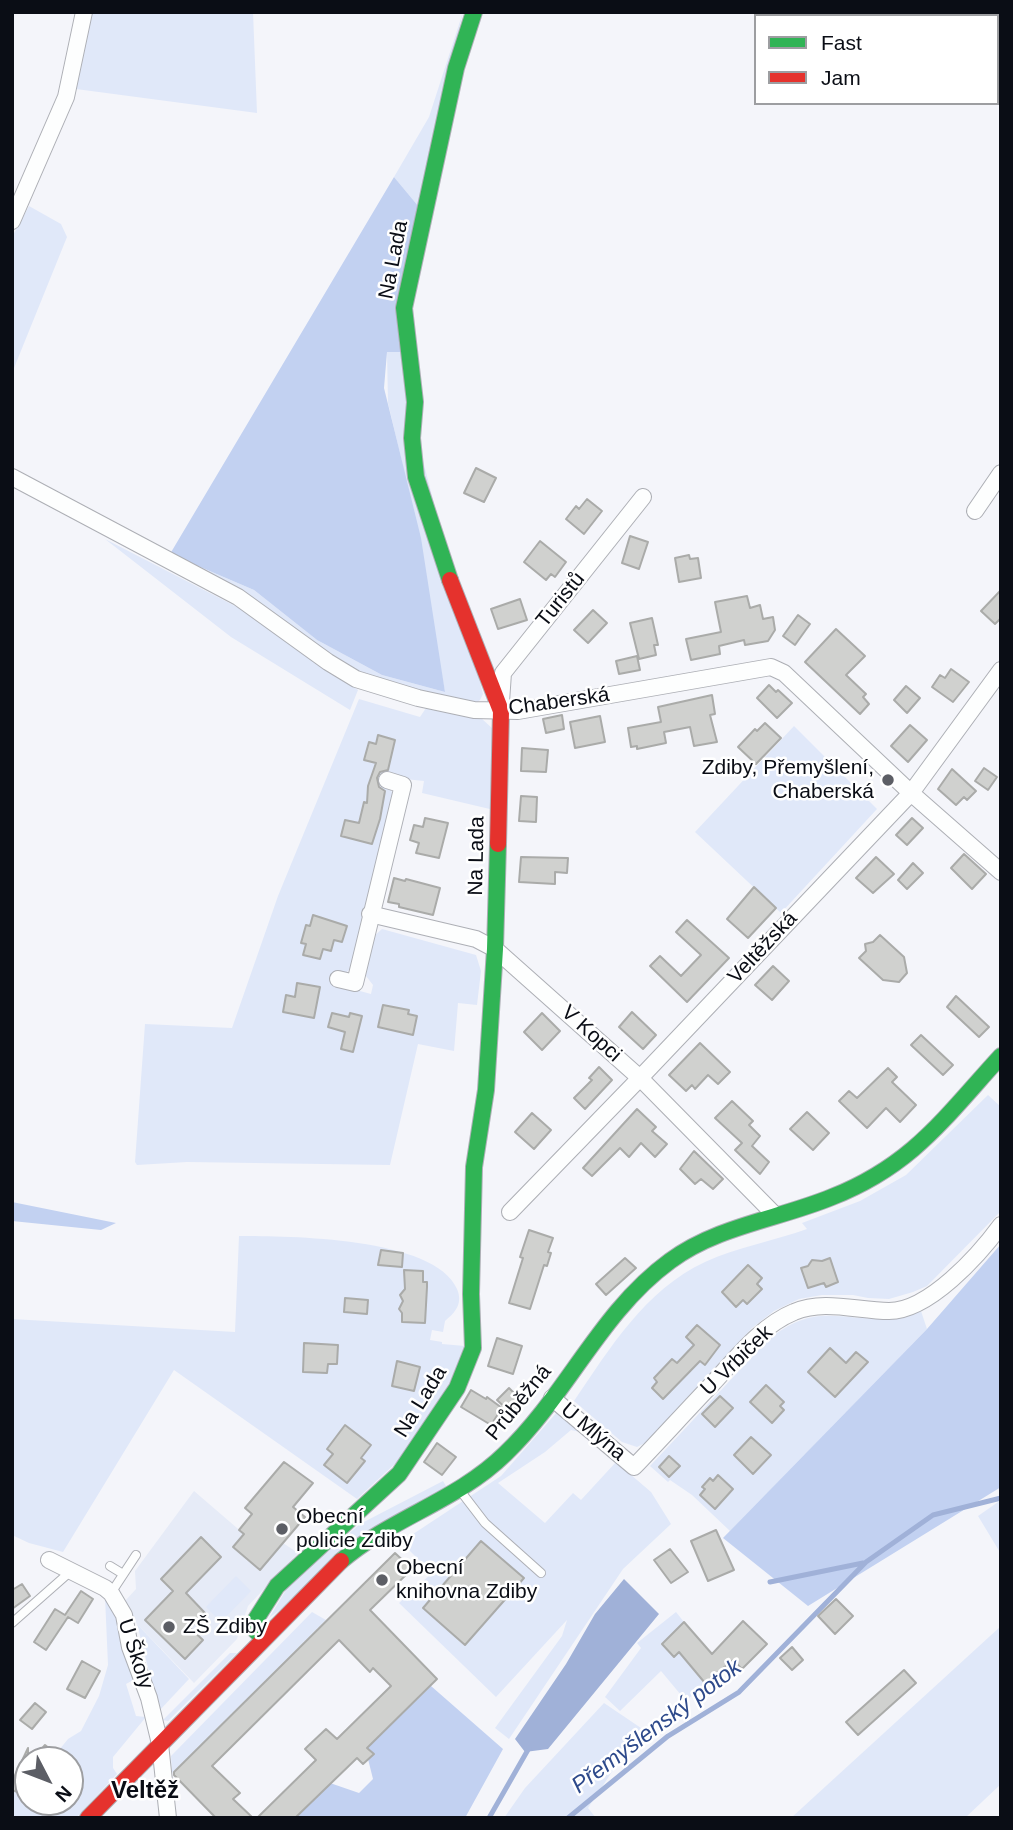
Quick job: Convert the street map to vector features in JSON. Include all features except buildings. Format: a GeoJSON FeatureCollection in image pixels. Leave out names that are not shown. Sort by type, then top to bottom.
{"type":"FeatureCollection","features":[{"type":"Feature","properties":{"kind":"street"},"geometry":{"type":"LineString","coordinates":[[12,221],[66,97],[84,12]]}},
{"type":"Feature","properties":{"kind":"street","name":"Na Lada"},"geometry":{"type":"LineString","coordinates":[[263,1638],[253,1628],[277,1586],[399,1474],[457,1388],[473,1348],[471,1294],[474,1167],[486,1090],[495,949],[501,711],[444,564],[415,478],[412,438],[415,402],[404,308],[456,68],[474,12]]}},
{"type":"Feature","properties":{"kind":"street"},"geometry":{"type":"LineString","coordinates":[[975,511],[1001,473]]}},
{"type":"Feature","properties":{"kind":"street","name":"Chaberská"},"geometry":{"type":"LineString","coordinates":[[12,477],[238,597],[356,679],[418,698],[474,710],[518,711],[771,667],[784,673],[911,793],[1001,872]]}},
{"type":"Feature","properties":{"kind":"street","name":"Turistů"},"geometry":{"type":"LineString","coordinates":[[501,711],[503,673],[643,497]]}},
{"type":"Feature","properties":{"kind":"street","name":"Veltěžská"},"geometry":{"type":"LineString","coordinates":[[509,1212],[911,793],[1001,670]]}},
{"type":"Feature","properties":{"kind":"street"},"geometry":{"type":"LineString","coordinates":[[338,979],[361,984],[370,914],[403,785],[387,780]]}},
{"type":"Feature","properties":{"kind":"street","name":"V Kopci"},"geometry":{"type":"LineString","coordinates":[[370,914],[476,939],[495,949],[640,1078],[775,1215]]}},
{"type":"Feature","properties":{"kind":"street","name":"Průběžná"},"geometry":{"type":"LineString","coordinates":[[88,1818],[326,1574],[366,1541],[461,1490],[508,1452],[636,1287],[671,1259],[699,1244],[775,1215],[830,1198],[857,1186],[908,1156],[1001,1056]]}},
{"type":"Feature","properties":{"kind":"street","name":"U Vrbiček"},"geometry":{"type":"LineString","coordinates":[[634,1467],[742,1353],[782,1318],[796,1311],[834,1306],[891,1311],[905,1308],[931,1296],[943,1286],[1001,1225]]}},
{"type":"Feature","properties":{"kind":"street","name":"U Mlýna"},"geometry":{"type":"LineString","coordinates":[[552,1398],[634,1467]]}},
{"type":"Feature","properties":{"kind":"street","name":"U Školy"},"geometry":{"type":"LineString","coordinates":[[49,1560],[111,1593],[124,1615],[130,1647],[149,1698],[160,1744],[168,1818]]}},
{"type":"Feature","properties":{"kind":"lane"},"geometry":{"type":"LineString","coordinates":[[461,1490],[485,1523],[541,1573]]}},
{"type":"Feature","properties":{"kind":"lane"},"geometry":{"type":"LineString","coordinates":[[111,1593],[136,1555]]}},
{"type":"Feature","properties":{"kind":"lane"},"geometry":{"type":"LineString","coordinates":[[110,1566],[124,1574]]}},
{"type":"Feature","properties":{"kind":"lane"},"geometry":{"type":"LineString","coordinates":[[12,1623],[71,1571]]}},
{"type":"Feature","properties":{"kind":"shaded area"},"geometry":{"type":"Polygon","coordinates":[[[90,12],[253,12],[257,113],[76,89],[90,12]]]}},
{"type":"Feature","properties":{"kind":"shaded area"},"geometry":{"type":"Polygon","coordinates":[[[463,12],[419,207],[394,177],[429,117],[463,12]]]}},
{"type":"Feature","properties":{"kind":"shaded area"},"geometry":{"type":"Polygon","coordinates":[[[394,177],[419,207],[403,352],[387,352],[384,388],[421,538],[445,692],[382,675],[317,640],[254,590],[170,554],[394,177]]]}},
{"type":"Feature","properties":{"kind":"shaded area"},"geometry":{"type":"Polygon","coordinates":[[[29,206],[61,224],[67,237],[12,373],[12,237],[29,206]]]}},
{"type":"Feature","properties":{"kind":"shaded area"},"geometry":{"type":"Polygon","coordinates":[[[387,352],[403,352],[409,406],[483,694],[475,704],[389,686],[357,673],[170,554],[254,590],[317,640],[382,675],[445,692],[402,462],[388,403],[387,352]]]}},
{"type":"Feature","properties":{"kind":"shaded area"},"geometry":{"type":"Polygon","coordinates":[[[105,539],[239,608],[358,690],[350,710],[231,637],[105,539]]]}},
{"type":"Feature","properties":{"kind":"shaded area"},"geometry":{"type":"Polygon","coordinates":[[[359,699],[420,717],[428,705],[481,718],[493,729],[494,810],[422,793],[424,781],[405,779],[390,788],[394,797],[352,967],[334,984],[371,994],[373,985],[365,970],[373,937],[382,929],[476,955],[481,971],[477,1005],[458,1003],[454,1051],[418,1044],[390,1165],[187,1162],[137,1165],[135,1162],[145,1024],[232,1028],[278,896],[359,699]]]}},
{"type":"Feature","properties":{"kind":"shaded area"},"geometry":{"type":"Polygon","coordinates":[[[794,726],[877,809],[781,913],[695,832],[794,726]]]}},
{"type":"Feature","properties":{"kind":"shaded area"},"geometry":{"type":"Polygon","coordinates":[[[988,1095],[1001,1107],[1001,1211],[927,1286],[889,1299],[822,1295],[799,1299],[774,1311],[752,1328],[645,1443],[637,1447],[622,1442],[574,1401],[630,1322],[664,1288],[717,1257],[807,1229],[802,1223],[860,1201],[906,1175],[988,1095]]]}},
{"type":"Feature","properties":{"kind":"shaded area"},"geometry":{"type":"Polygon","coordinates":[[[12,1202],[116,1223],[101,1230],[12,1221],[12,1202]]]}},
{"type":"Feature","properties":{"kind":"shaded area"},"geometry":{"type":"Polygon","coordinates":[[[239,1236],[324,1239],[391,1249],[421,1259],[443,1272],[457,1289],[459,1303],[455,1311],[445,1321],[443,1332],[432,1330],[430,1340],[465,1346],[456,1372],[411,1449],[357,1499],[174,1370],[63,1552],[29,1543],[12,1535],[12,1319],[235,1332],[239,1236]]]}},
{"type":"Feature","properties":{"kind":"shaded area"},"geometry":{"type":"Polygon","coordinates":[[[1001,1244],[1001,1487],[808,1606],[723,1538],[927,1329],[1001,1244]]]}},
{"type":"Feature","properties":{"kind":"shaded area"},"geometry":{"type":"Polygon","coordinates":[[[921,1311],[927,1329],[730,1531],[692,1495],[670,1480],[668,1482],[650,1466],[767,1341],[783,1329],[812,1317],[889,1319],[921,1311]]]}},
{"type":"Feature","properties":{"kind":"shaded area"},"geometry":{"type":"Polygon","coordinates":[[[557,1412],[580,1432],[571,1430],[545,1452],[498,1483],[545,1523],[573,1493],[581,1500],[616,1462],[651,1492],[671,1524],[623,1569],[509,1739],[495,1728],[562,1636],[567,1620],[496,1697],[399,1603],[432,1573],[401,1542],[501,1476],[557,1412]]]}},
{"type":"Feature","properties":{"kind":"shaded area"},"geometry":{"type":"Polygon","coordinates":[[[443,1481],[446,1486],[269,1618],[289,1585],[360,1524],[443,1481]]]}},
{"type":"Feature","properties":{"kind":"shaded area"},"geometry":{"type":"Polygon","coordinates":[[[194,1491],[244,1534],[260,1570],[283,1543],[298,1553],[248,1606],[237,1639],[194,1683],[137,1624],[125,1601],[136,1589],[135,1571],[194,1491]]]}},
{"type":"Feature","properties":{"kind":"shaded area"},"geometry":{"type":"Polygon","coordinates":[[[1001,1500],[1001,1554],[978,1516],[1001,1500]]]}},
{"type":"Feature","properties":{"kind":"shaded area"},"geometry":{"type":"Polygon","coordinates":[[[236,1576],[251,1591],[221,1622],[206,1607],[236,1576]]]}},
{"type":"Feature","properties":{"kind":"shaded area"},"geometry":{"type":"Polygon","coordinates":[[[624,1579],[659,1614],[548,1749],[525,1752],[515,1739],[566,1664],[595,1614],[624,1579]]]}},
{"type":"Feature","properties":{"kind":"shaded area"},"geometry":{"type":"Polygon","coordinates":[[[105,1597],[115,1610],[137,1678],[126,1684],[136,1716],[146,1717],[113,1757],[113,1768],[117,1774],[84,1809],[84,1746],[62,1746],[81,1731],[99,1696],[108,1665],[105,1597]]]}},
{"type":"Feature","properties":{"kind":"shaded area"},"geometry":{"type":"Polygon","coordinates":[[[312,1612],[326,1620],[172,1773],[171,1756],[312,1612]]]}},
{"type":"Feature","properties":{"kind":"shaded area"},"geometry":{"type":"Polygon","coordinates":[[[676,1612],[684,1622],[662,1644],[673,1657],[679,1652],[705,1683],[686,1701],[661,1671],[620,1711],[605,1697],[641,1648],[637,1643],[676,1612]]]}},
{"type":"Feature","properties":{"kind":"shaded area"},"geometry":{"type":"Polygon","coordinates":[[[137,1624],[189,1679],[159,1711],[137,1624]]]}},
{"type":"Feature","properties":{"kind":"shaded area"},"geometry":{"type":"Polygon","coordinates":[[[1001,1626],[1001,1784],[965,1818],[791,1818],[1001,1626]]]}},
{"type":"Feature","properties":{"kind":"shaded area"},"geometry":{"type":"Polygon","coordinates":[[[230,1653],[237,1653],[168,1721],[163,1720],[230,1653]]]}},
{"type":"Feature","properties":{"kind":"shaded area"},"geometry":{"type":"Polygon","coordinates":[[[431,1686],[503,1749],[465,1818],[295,1818],[330,1783],[359,1793],[373,1779],[368,1759],[373,1754],[367,1748],[431,1686]]]}},
{"type":"Feature","properties":{"kind":"shaded area"},"geometry":{"type":"Polygon","coordinates":[[[604,1703],[641,1728],[588,1808],[596,1818],[504,1818],[525,1788],[604,1703]]]}},
{"type":"Feature","properties":{"kind":"shaded area"},"geometry":{"type":"Polygon","coordinates":[[[12,1790],[14,1816],[78,1816],[12,1818],[12,1790]]]}},
{"type":"Feature","properties":{"kind":"waterway","name":"Přemyšlenský potok"},"geometry":{"type":"LineString","coordinates":[[568,1818],[668,1736],[739,1692],[866,1562],[933,1515],[1001,1498]]}},
{"type":"Feature","properties":{"kind":"waterway"},"geometry":{"type":"LineString","coordinates":[[770,1582],[863,1563]]}},
{"type":"Feature","properties":{"kind":"waterway"},"geometry":{"type":"LineString","coordinates":[[489,1818],[529,1748]]}},
{"type":"Feature","properties":{"kind":"traffic: fast"},"geometry":{"type":"LineString","coordinates":[[450,580],[416,477],[412,438],[415,402],[404,308],[456,68],[474,12]]}},
{"type":"Feature","properties":{"kind":"traffic: fast"},"geometry":{"type":"LineString","coordinates":[[263,1638],[253,1628],[277,1586],[399,1474],[457,1388],[473,1348],[471,1294],[474,1167],[486,1090],[495,949],[498,844]]}},
{"type":"Feature","properties":{"kind":"traffic: fast"},"geometry":{"type":"LineString","coordinates":[[341,1561],[381,1533],[466,1484],[505,1454],[547,1406],[623,1304],[670,1261],[708,1239],[812,1205],[885,1170],[926,1137],[1001,1056]]}},
{"type":"Feature","properties":{"kind":"traffic: jam"},"geometry":{"type":"LineString","coordinates":[[450,580],[501,711],[498,844]]}},
{"type":"Feature","properties":{"kind":"traffic: jam"},"geometry":{"type":"LineString","coordinates":[[88,1818],[341,1561]]}},
{"type":"Feature","properties":{"kind":"place","name":"Zdiby, Přemyšlení, Chaberská"},"geometry":{"type":"Point","coordinates":[888,780]}},
{"type":"Feature","properties":{"kind":"place","name":"Obecní policie Zdiby"},"geometry":{"type":"Point","coordinates":[282,1529]}},
{"type":"Feature","properties":{"kind":"place","name":"Obecní knihovna Zdiby"},"geometry":{"type":"Point","coordinates":[382,1580]}},
{"type":"Feature","properties":{"kind":"place","name":"ZŠ Zdiby"},"geometry":{"type":"Point","coordinates":[169,1627]}},
{"type":"Feature","properties":{"kind":"district","name":"Veltěž"},"geometry":{"type":"Point","coordinates":[145,1791]}}]}
